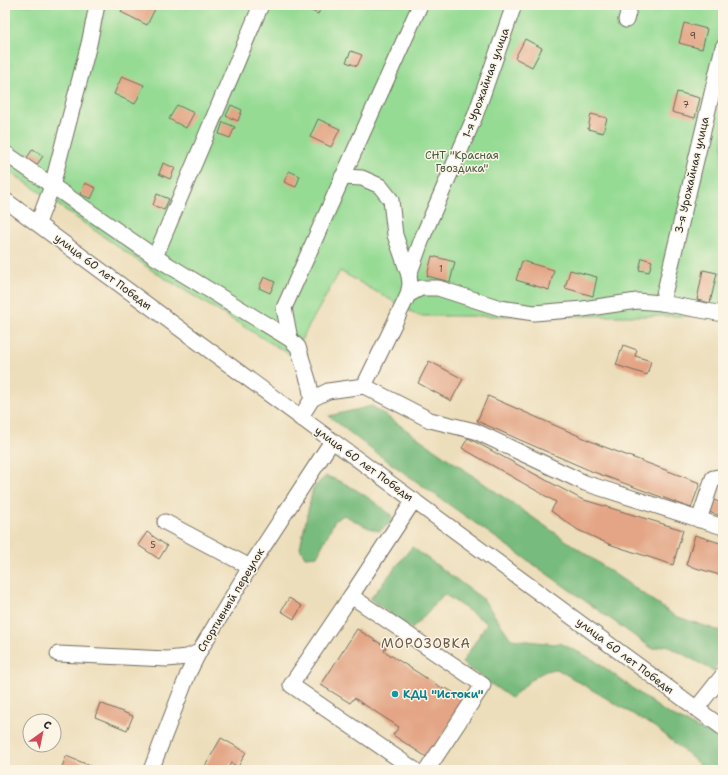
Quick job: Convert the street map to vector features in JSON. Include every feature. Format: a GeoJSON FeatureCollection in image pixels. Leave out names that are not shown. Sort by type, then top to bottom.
{"type":"FeatureCollection","features":[{"type":"Feature","properties":{"kind":"street"},"geometry":{"type":"LineString","coordinates":[[38,223],[52,186],[89,44],[97,5]]}},
{"type":"Feature","properties":{"kind":"street"},"geometry":{"type":"LineString","coordinates":[[89,44],[107,5]]}},
{"type":"Feature","properties":{"kind":"street"},"geometry":{"type":"LineString","coordinates":[[155,257],[260,5]]}},
{"type":"Feature","properties":{"kind":"street"},"geometry":{"type":"LineString","coordinates":[[290,339],[284,308],[420,5]]}},
{"type":"Feature","properties":{"kind":"street","name":"1-я Урожайная улица"},"geometry":{"type":"LineString","coordinates":[[408,295],[410,284],[409,275],[423,236],[475,116],[514,5]]}},
{"type":"Feature","properties":{"kind":"street"},"geometry":{"type":"LineString","coordinates":[[626,20],[630,5]]}},
{"type":"Feature","properties":{"kind":"street","name":"3-я Урожайная улица"},"geometry":{"type":"LineString","coordinates":[[662,303],[723,47]]}},
{"type":"Feature","properties":{"kind":"street"},"geometry":{"type":"LineString","coordinates":[[5,153],[155,257],[290,339],[298,347],[309,383],[312,399]]}},
{"type":"Feature","properties":{"kind":"street"},"geometry":{"type":"LineString","coordinates":[[342,177],[362,178],[380,186],[391,200],[396,235],[409,275]]}},
{"type":"Feature","properties":{"kind":"street","name":"улица 60 лет Победы"},"geometry":{"type":"LineString","coordinates":[[5,200],[723,728]]}},
{"type":"Feature","properties":{"kind":"street"},"geometry":{"type":"LineString","coordinates":[[364,386],[408,295],[421,288],[438,288],[500,308],[534,313],[583,309],[637,301],[662,303],[723,314]]}},
{"type":"Feature","properties":{"kind":"street"},"geometry":{"type":"LineString","coordinates":[[300,418],[312,399],[328,391],[364,386],[430,420],[475,431],[585,483],[723,528]]}},
{"type":"Feature","properties":{"kind":"street","name":"Спортивный переулок"},"geometry":{"type":"LineString","coordinates":[[151,770],[188,674],[200,652],[250,567],[332,441]]}},
{"type":"Feature","properties":{"kind":"street"},"geometry":{"type":"LineString","coordinates":[[699,520],[713,478],[723,476]]}},
{"type":"Feature","properties":{"kind":"street"},"geometry":{"type":"LineString","coordinates":[[414,500],[291,685],[415,770]]}},
{"type":"Feature","properties":{"kind":"street"},"geometry":{"type":"LineString","coordinates":[[165,522],[250,567]]}},
{"type":"Feature","properties":{"kind":"street"},"geometry":{"type":"LineString","coordinates":[[351,596],[483,685],[427,770]]}},
{"type":"Feature","properties":{"kind":"street"},"geometry":{"type":"LineString","coordinates":[[58,654],[167,659],[187,657],[200,652]]}},
{"type":"Feature","properties":{"kind":"street"},"geometry":{"type":"LineString","coordinates":[[696,709],[723,675]]}},
{"type":"Feature","properties":{"kind":"green space","name":"СНТ \"Красная Гвоздика\""},"geometry":{"type":"Polygon","coordinates":[[[5,5],[723,5],[723,316],[419,316],[340,271],[292,356],[153,271],[5,168],[5,5]]]}},
{"type":"Feature","properties":{"kind":"green space"},"geometry":{"type":"Polygon","coordinates":[[[372,406],[675,616],[723,632],[723,650],[714,671],[666,645],[653,649],[372,450],[329,416],[372,406]]]}},
{"type":"Feature","properties":{"kind":"green space"},"geometry":{"type":"Polygon","coordinates":[[[326,476],[344,483],[368,498],[391,515],[392,522],[379,531],[367,527],[344,515],[335,520],[317,556],[305,557],[300,548],[313,488],[326,476]]]}},
{"type":"Feature","properties":{"kind":"green space"},"geometry":{"type":"Polygon","coordinates":[[[412,547],[483,599],[511,639],[553,644],[560,643],[594,660],[665,712],[723,739],[723,770],[706,770],[658,729],[557,669],[538,675],[511,698],[462,663],[487,623],[444,594],[412,629],[370,599],[412,547]]]}},
{"type":"Feature","properties":{"kind":"building"},"geometry":{"type":"Polygon","coordinates":[[[124,5],[157,5],[147,25],[121,12],[124,5]]]}},
{"type":"Feature","properties":{"kind":"building"},"geometry":{"type":"Polygon","coordinates":[[[299,5],[322,5],[318,14],[299,5]]]}},
{"type":"Feature","properties":{"kind":"building"},"geometry":{"type":"Polygon","coordinates":[[[684,23],[707,29],[702,49],[679,43],[684,23]]]}},
{"type":"Feature","properties":{"kind":"building"},"geometry":{"type":"Polygon","coordinates":[[[525,39],[542,48],[532,67],[515,58],[525,39]]]}},
{"type":"Feature","properties":{"kind":"building"},"geometry":{"type":"Polygon","coordinates":[[[351,51],[362,55],[357,66],[346,62],[351,51]]]}},
{"type":"Feature","properties":{"kind":"building"},"geometry":{"type":"Polygon","coordinates":[[[122,76],[144,85],[135,104],[114,94],[122,76]]]}},
{"type":"Feature","properties":{"kind":"building"},"geometry":{"type":"Polygon","coordinates":[[[677,92],[700,98],[695,118],[672,112],[677,92]]]}},
{"type":"Feature","properties":{"kind":"building"},"geometry":{"type":"Polygon","coordinates":[[[177,105],[194,113],[186,128],[169,119],[177,105]]]}},
{"type":"Feature","properties":{"kind":"building"},"geometry":{"type":"Polygon","coordinates":[[[231,105],[242,110],[238,121],[226,116],[231,105]]]}},
{"type":"Feature","properties":{"kind":"building"},"geometry":{"type":"Polygon","coordinates":[[[591,114],[607,118],[603,133],[588,129],[591,114]]]}},
{"type":"Feature","properties":{"kind":"building"},"geometry":{"type":"Polygon","coordinates":[[[318,119],[340,129],[331,147],[310,137],[318,119]]]}},
{"type":"Feature","properties":{"kind":"building"},"geometry":{"type":"Polygon","coordinates":[[[223,122],[235,127],[230,138],[219,134],[223,122]]]}},
{"type":"Feature","properties":{"kind":"building"},"geometry":{"type":"Polygon","coordinates":[[[33,149],[43,156],[36,166],[26,159],[33,149]]]}},
{"type":"Feature","properties":{"kind":"building"},"geometry":{"type":"Polygon","coordinates":[[[163,163],[175,168],[170,179],[159,174],[163,163]]]}},
{"type":"Feature","properties":{"kind":"building"},"geometry":{"type":"Polygon","coordinates":[[[289,171],[300,176],[296,187],[284,182],[289,171]]]}},
{"type":"Feature","properties":{"kind":"building"},"geometry":{"type":"Polygon","coordinates":[[[85,183],[96,188],[91,199],[80,194],[85,183]]]}},
{"type":"Feature","properties":{"kind":"building"},"geometry":{"type":"Polygon","coordinates":[[[157,194],[169,199],[164,210],[153,205],[157,194]]]}},
{"type":"Feature","properties":{"kind":"building"},"geometry":{"type":"Polygon","coordinates":[[[432,256],[455,262],[450,282],[427,276],[432,256]]]}},
{"type":"Feature","properties":{"kind":"building"},"geometry":{"type":"Polygon","coordinates":[[[642,258],[652,261],[649,272],[639,270],[642,258]]]}},
{"type":"Feature","properties":{"kind":"building"},"geometry":{"type":"Polygon","coordinates":[[[522,261],[554,270],[549,290],[516,280],[522,261]]]}},
{"type":"Feature","properties":{"kind":"building"},"geometry":{"type":"Polygon","coordinates":[[[570,270],[597,277],[593,296],[565,288],[570,270]]]}},
{"type":"Feature","properties":{"kind":"building"},"geometry":{"type":"Polygon","coordinates":[[[703,270],[717,273],[710,303],[697,300],[703,270]]]}},
{"type":"Feature","properties":{"kind":"building"},"geometry":{"type":"Polygon","coordinates":[[[264,277],[275,282],[270,293],[259,288],[264,277]]]}},
{"type":"Feature","properties":{"kind":"building"},"geometry":{"type":"Polygon","coordinates":[[[623,345],[637,350],[635,356],[651,361],[647,375],[616,365],[623,345]]]}},
{"type":"Feature","properties":{"kind":"building"},"geometry":{"type":"Polygon","coordinates":[[[429,361],[463,379],[451,401],[418,383],[429,361]]]}},
{"type":"Feature","properties":{"kind":"building"},"geometry":{"type":"Polygon","coordinates":[[[488,396],[602,446],[700,483],[691,508],[591,471],[477,421],[488,396]]]}},
{"type":"Feature","properties":{"kind":"building"},"geometry":{"type":"Polygon","coordinates":[[[468,438],[581,499],[683,530],[673,565],[609,544],[578,530],[551,511],[556,502],[462,448],[468,438]]]}},
{"type":"Feature","properties":{"kind":"building"},"geometry":{"type":"Polygon","coordinates":[[[713,500],[723,503],[723,517],[709,512],[713,500]]]}},
{"type":"Feature","properties":{"kind":"building"},"geometry":{"type":"Polygon","coordinates":[[[147,532],[167,546],[159,559],[138,545],[147,532]]]}},
{"type":"Feature","properties":{"kind":"building"},"geometry":{"type":"Polygon","coordinates":[[[695,535],[723,544],[723,576],[686,565],[695,535]]]}},
{"type":"Feature","properties":{"kind":"building"},"geometry":{"type":"Polygon","coordinates":[[[289,598],[302,606],[294,619],[281,611],[289,598]]]}},
{"type":"Feature","properties":{"kind":"building","name":"КДЦ \"Истоки\""},"geometry":{"type":"Polygon","coordinates":[[[357,629],[386,647],[384,651],[445,690],[446,688],[465,700],[428,758],[393,735],[399,727],[354,698],[350,703],[321,685],[357,629]]]}},
{"type":"Feature","properties":{"kind":"building"},"geometry":{"type":"Polygon","coordinates":[[[100,703],[133,716],[127,730],[95,717],[100,703]]]}},
{"type":"Feature","properties":{"kind":"building"},"geometry":{"type":"Polygon","coordinates":[[[221,738],[246,752],[238,767],[231,763],[227,770],[209,770],[204,768],[221,738]]]}},
{"type":"Feature","properties":{"kind":"building"},"geometry":{"type":"Polygon","coordinates":[[[66,756],[96,768],[95,770],[61,770],[66,756]]]}},
{"type":"Feature","properties":{"kind":"place","name":"КДЦ \"Истоки\""},"geometry":{"type":"Point","coordinates":[395,694]}},
{"type":"Feature","properties":{"kind":"district","name":"МОРОЗОВКА"},"geometry":{"type":"Point","coordinates":[426,643]}}]}
